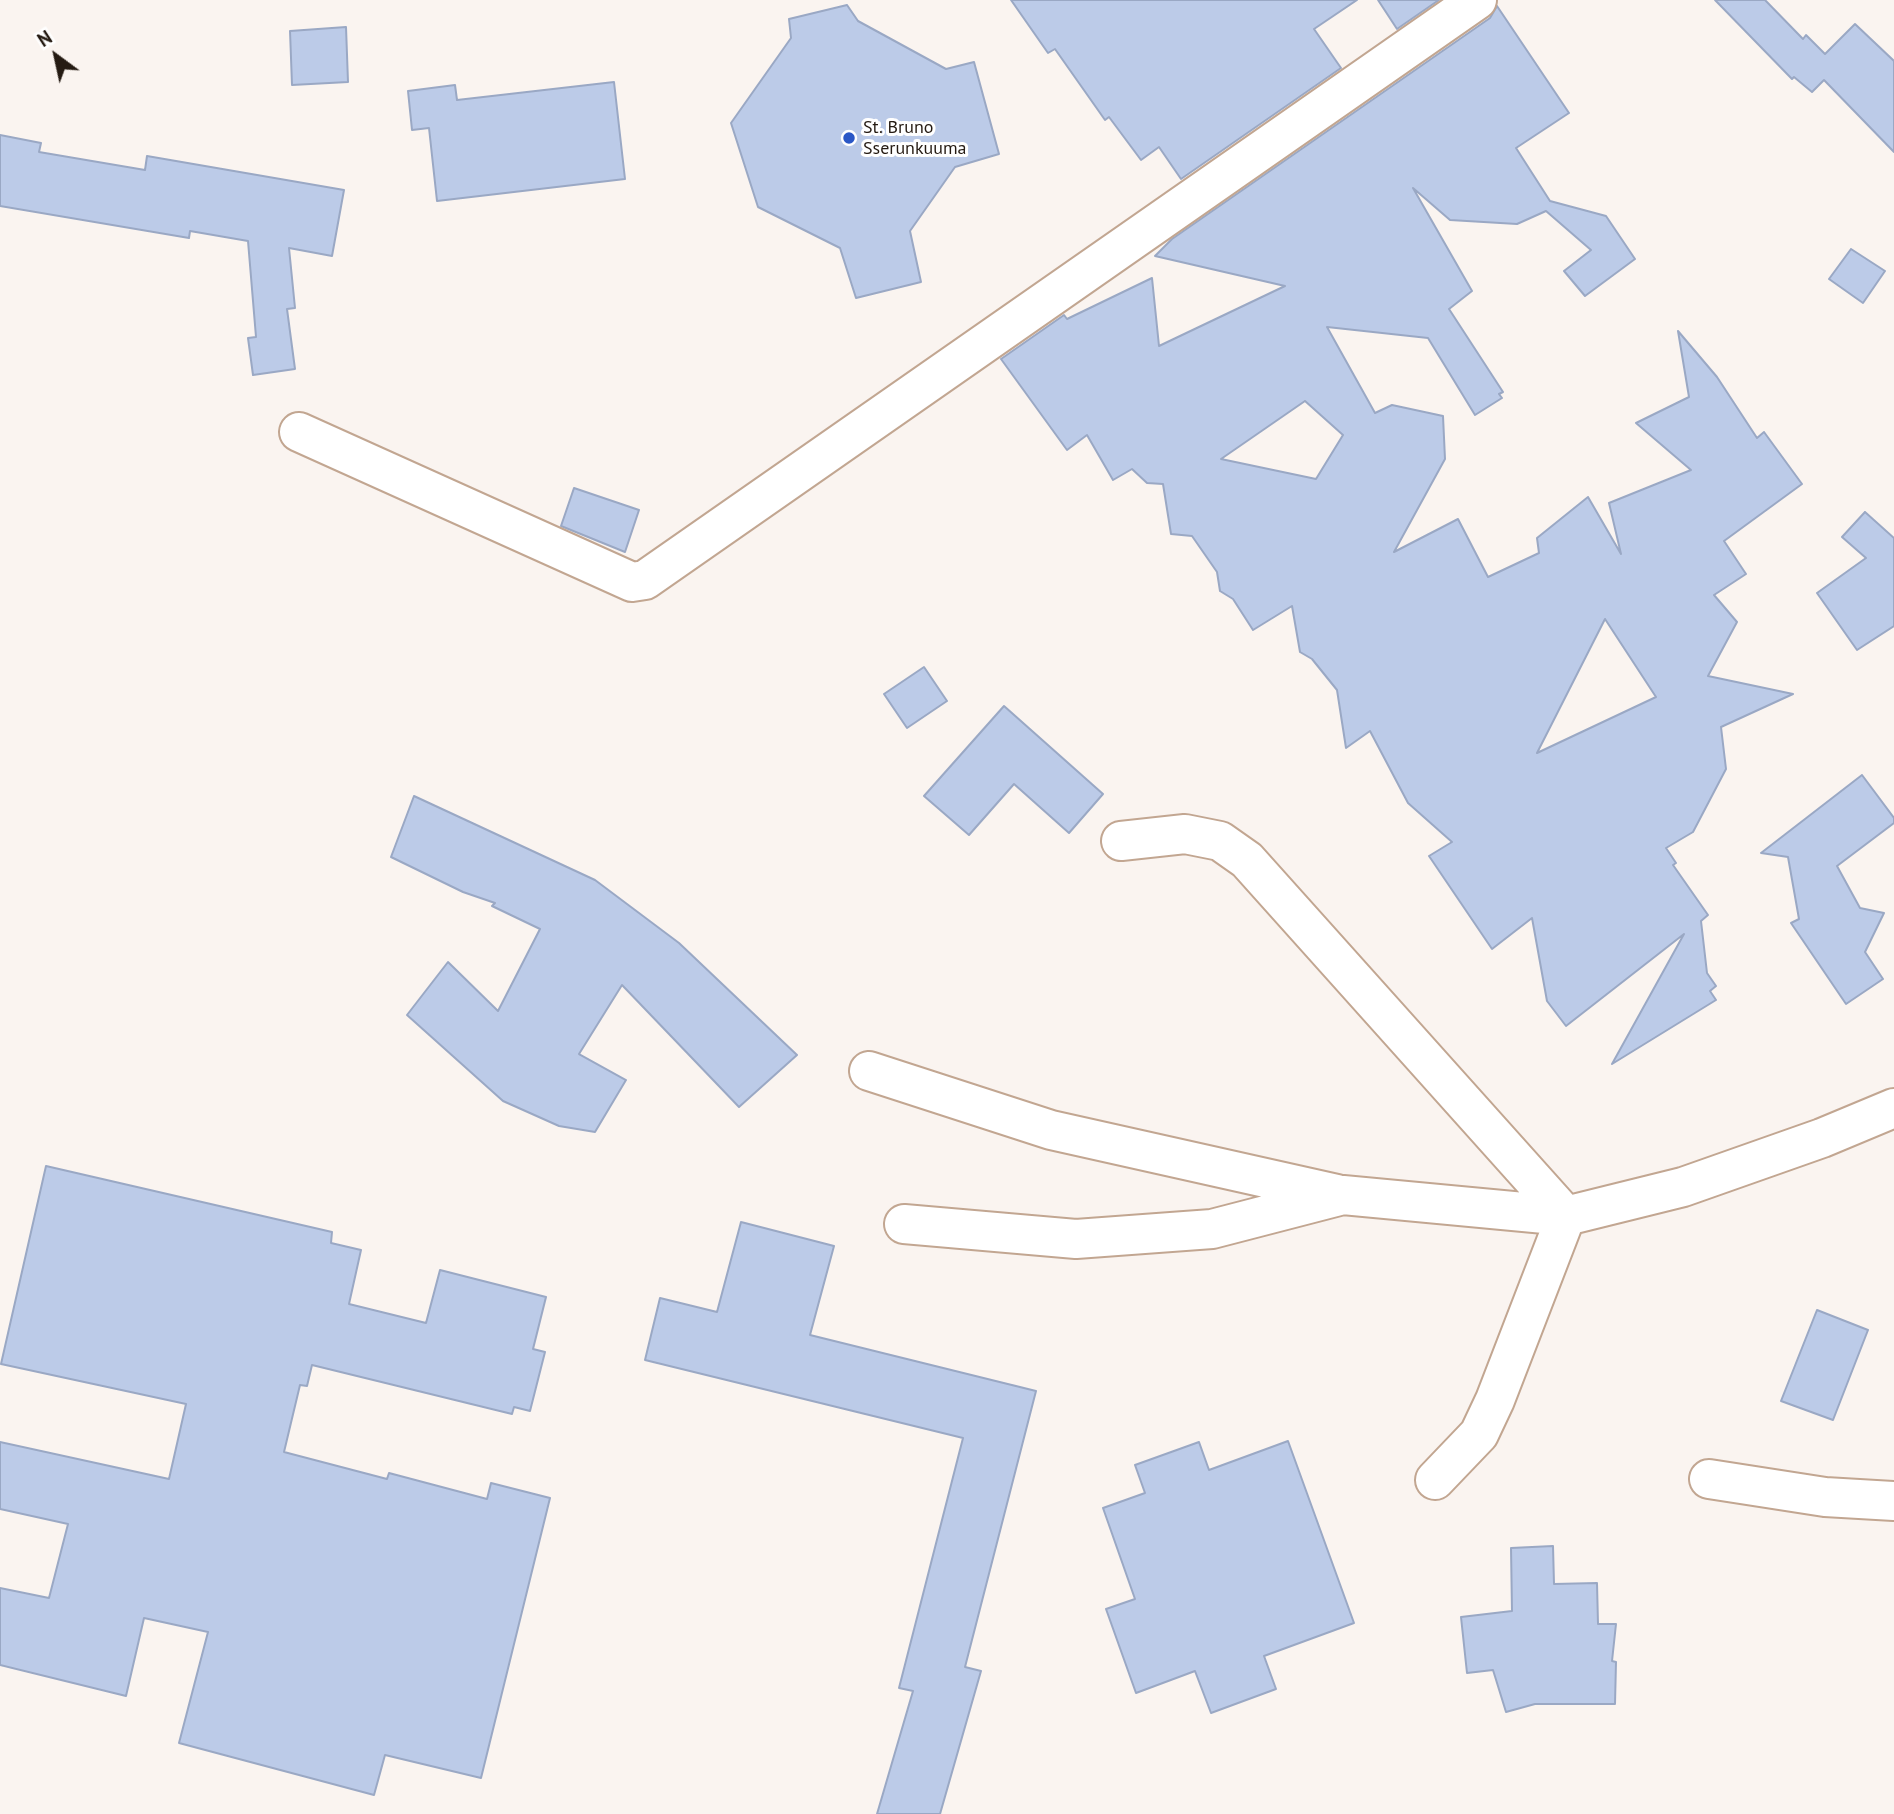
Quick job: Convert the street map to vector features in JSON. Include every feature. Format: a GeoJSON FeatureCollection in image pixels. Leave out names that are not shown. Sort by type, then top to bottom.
{"type":"FeatureCollection","features":[{"type":"Feature","properties":{"kind":"street"},"geometry":{"type":"LineString","coordinates":[[299,432],[632,582],[645,580],[1477,0]]}},
{"type":"Feature","properties":{"kind":"street"},"geometry":{"type":"LineString","coordinates":[[1121,841],[1185,834],[1220,841],[1247,860],[1566,1216]]}},
{"type":"Feature","properties":{"kind":"street"},"geometry":{"type":"LineString","coordinates":[[869,1072],[1051,1130],[1343,1195],[1566,1216],[1683,1187],[1822,1138],[1894,1108]]}},
{"type":"Feature","properties":{"kind":"street"},"geometry":{"type":"LineString","coordinates":[[904,1224],[1076,1239],[1212,1229],[1343,1195]]}},
{"type":"Feature","properties":{"kind":"street"},"geometry":{"type":"LineString","coordinates":[[1435,1479],[1479,1434],[1490,1412],[1566,1216]]}},
{"type":"Feature","properties":{"kind":"street"},"geometry":{"type":"LineString","coordinates":[[1709,1479],[1825,1497],[1894,1502]]}},
{"type":"Feature","properties":{"kind":"building"},"geometry":{"type":"Polygon","coordinates":[[[1011,0],[1357,0],[1314,29],[1341,68],[1181,179],[1159,147],[1141,160],[1109,117],[1105,120],[1055,49],[1048,53],[1011,0]]]}},
{"type":"Feature","properties":{"kind":"building"},"geometry":{"type":"Polygon","coordinates":[[[1378,0],[1439,0],[1397,29],[1378,0]]]}},
{"type":"Feature","properties":{"kind":"building"},"geometry":{"type":"Polygon","coordinates":[[[1715,0],[1765,0],[1803,39],[1806,35],[1825,54],[1855,24],[1894,61],[1894,152],[1824,80],[1812,92],[1794,77],[1792,79],[1715,0]]]}},
{"type":"Feature","properties":{"kind":"building","name":"St. Bruno Sserunkuuma"},"geometry":{"type":"Polygon","coordinates":[[[847,5],[858,21],[946,69],[974,62],[999,154],[955,167],[910,231],[921,282],[856,298],[840,248],[758,207],[731,123],[791,38],[789,19],[847,5]]]}},
{"type":"Feature","properties":{"kind":"building"},"geometry":{"type":"Polygon","coordinates":[[[1497,6],[1569,113],[1516,148],[1550,201],[1606,216],[1635,259],[1585,296],[1564,271],[1591,250],[1546,211],[1517,224],[1450,220],[1413,188],[1472,291],[1449,309],[1503,392],[1499,394],[1502,398],[1475,415],[1428,338],[1327,327],[1375,413],[1392,405],[1443,416],[1445,459],[1394,552],[1458,519],[1488,577],[1539,553],[1537,538],[1588,497],[1621,554],[1609,503],[1691,470],[1636,423],[1689,397],[1678,331],[1717,377],[1757,438],[1764,432],[1802,484],[1724,541],[1746,574],[1714,595],[1737,622],[1708,676],[1793,694],[1721,727],[1726,769],[1693,832],[1666,848],[1676,863],[1673,865],[1708,915],[1701,921],[1707,973],[1716,986],[1710,991],[1716,1000],[1612,1064],[1684,934],[1566,1026],[1547,1001],[1532,918],[1492,949],[1429,856],[1452,842],[1408,803],[1370,731],[1346,748],[1337,690],[1312,659],[1300,652],[1292,606],[1253,630],[1233,599],[1220,591],[1217,572],[1192,536],[1171,534],[1163,484],[1147,483],[1132,469],[1113,480],[1087,435],[1067,450],[1001,359],[1064,315],[1067,319],[1152,278],[1159,346],[1285,286],[1155,256],[1172,239],[1490,18],[1497,6]],[[1305,401],[1221,459],[1316,479],[1343,435],[1305,401]],[[1605,619],[1537,753],[1656,697],[1605,619]]]}},
{"type":"Feature","properties":{"kind":"building"},"geometry":{"type":"Polygon","coordinates":[[[346,27],[348,82],[292,85],[290,31],[346,27]]]}},
{"type":"Feature","properties":{"kind":"building"},"geometry":{"type":"Polygon","coordinates":[[[614,82],[625,179],[437,201],[429,128],[412,130],[408,91],[455,85],[457,100],[614,82]]]}},
{"type":"Feature","properties":{"kind":"building"},"geometry":{"type":"Polygon","coordinates":[[[0,135],[41,143],[39,152],[145,170],[147,156],[344,190],[332,256],[289,248],[295,308],[287,309],[295,369],[253,375],[248,338],[256,337],[248,241],[190,231],[189,238],[0,206],[0,135]]]}},
{"type":"Feature","properties":{"kind":"building"},"geometry":{"type":"Polygon","coordinates":[[[1851,249],[1885,271],[1863,303],[1829,279],[1851,249]]]}},
{"type":"Feature","properties":{"kind":"building"},"geometry":{"type":"Polygon","coordinates":[[[574,488],[639,510],[625,552],[561,526],[574,488]]]}},
{"type":"Feature","properties":{"kind":"building"},"geometry":{"type":"Polygon","coordinates":[[[1865,512],[1894,538],[1894,626],[1857,650],[1817,593],[1866,558],[1842,537],[1865,512]]]}},
{"type":"Feature","properties":{"kind":"building"},"geometry":{"type":"Polygon","coordinates":[[[924,667],[947,701],[907,728],[884,694],[924,667]]]}},
{"type":"Feature","properties":{"kind":"building"},"geometry":{"type":"Polygon","coordinates":[[[1004,706],[1103,794],[1069,833],[1014,784],[969,835],[924,796],[1004,706]]]}},
{"type":"Feature","properties":{"kind":"building"},"geometry":{"type":"Polygon","coordinates":[[[1862,775],[1894,818],[1894,823],[1837,866],[1860,908],[1884,913],[1865,952],[1883,979],[1846,1004],[1791,923],[1799,919],[1788,857],[1761,853],[1862,775]]]}},
{"type":"Feature","properties":{"kind":"building"},"geometry":{"type":"Polygon","coordinates":[[[414,796],[595,880],[679,943],[797,1055],[739,1107],[622,985],[579,1054],[626,1080],[595,1132],[559,1126],[503,1101],[407,1015],[448,962],[498,1011],[540,929],[492,906],[495,903],[463,892],[391,857],[414,796]]]}},
{"type":"Feature","properties":{"kind":"building"},"geometry":{"type":"Polygon","coordinates":[[[46,1166],[332,1232],[331,1243],[361,1250],[349,1304],[426,1323],[440,1270],[546,1297],[533,1349],[545,1352],[530,1411],[514,1407],[512,1414],[312,1365],[307,1386],[300,1385],[284,1452],[387,1479],[389,1473],[487,1499],[491,1483],[550,1498],[481,1778],[385,1755],[374,1795],[179,1743],[208,1632],[144,1618],[126,1696],[0,1665],[0,1588],[49,1598],[68,1524],[0,1509],[0,1442],[169,1479],[186,1404],[1,1364],[46,1166]]]}},
{"type":"Feature","properties":{"kind":"building"},"geometry":{"type":"Polygon","coordinates":[[[741,1222],[834,1246],[810,1335],[1036,1391],[965,1667],[981,1671],[940,1814],[877,1814],[913,1691],[899,1688],[963,1438],[645,1360],[660,1298],[717,1312],[741,1222]]]}},
{"type":"Feature","properties":{"kind":"building"},"geometry":{"type":"Polygon","coordinates":[[[1817,1310],[1868,1330],[1833,1420],[1781,1401],[1817,1310]]]}},
{"type":"Feature","properties":{"kind":"building"},"geometry":{"type":"Polygon","coordinates":[[[1288,1441],[1354,1623],[1264,1656],[1276,1689],[1211,1713],[1195,1671],[1136,1693],[1106,1609],[1135,1599],[1103,1508],[1145,1493],[1135,1465],[1199,1442],[1209,1470],[1288,1441]]]}},
{"type":"Feature","properties":{"kind":"building"},"geometry":{"type":"Polygon","coordinates":[[[1553,1546],[1554,1584],[1597,1583],[1598,1624],[1616,1624],[1612,1661],[1616,1662],[1615,1704],[1535,1704],[1506,1712],[1493,1670],[1467,1673],[1461,1617],[1512,1611],[1511,1548],[1553,1546]]]}},
{"type":"Feature","properties":{"kind":"place","name":"St. Bruno Sserunkuuma"},"geometry":{"type":"Point","coordinates":[849,138]}}]}
